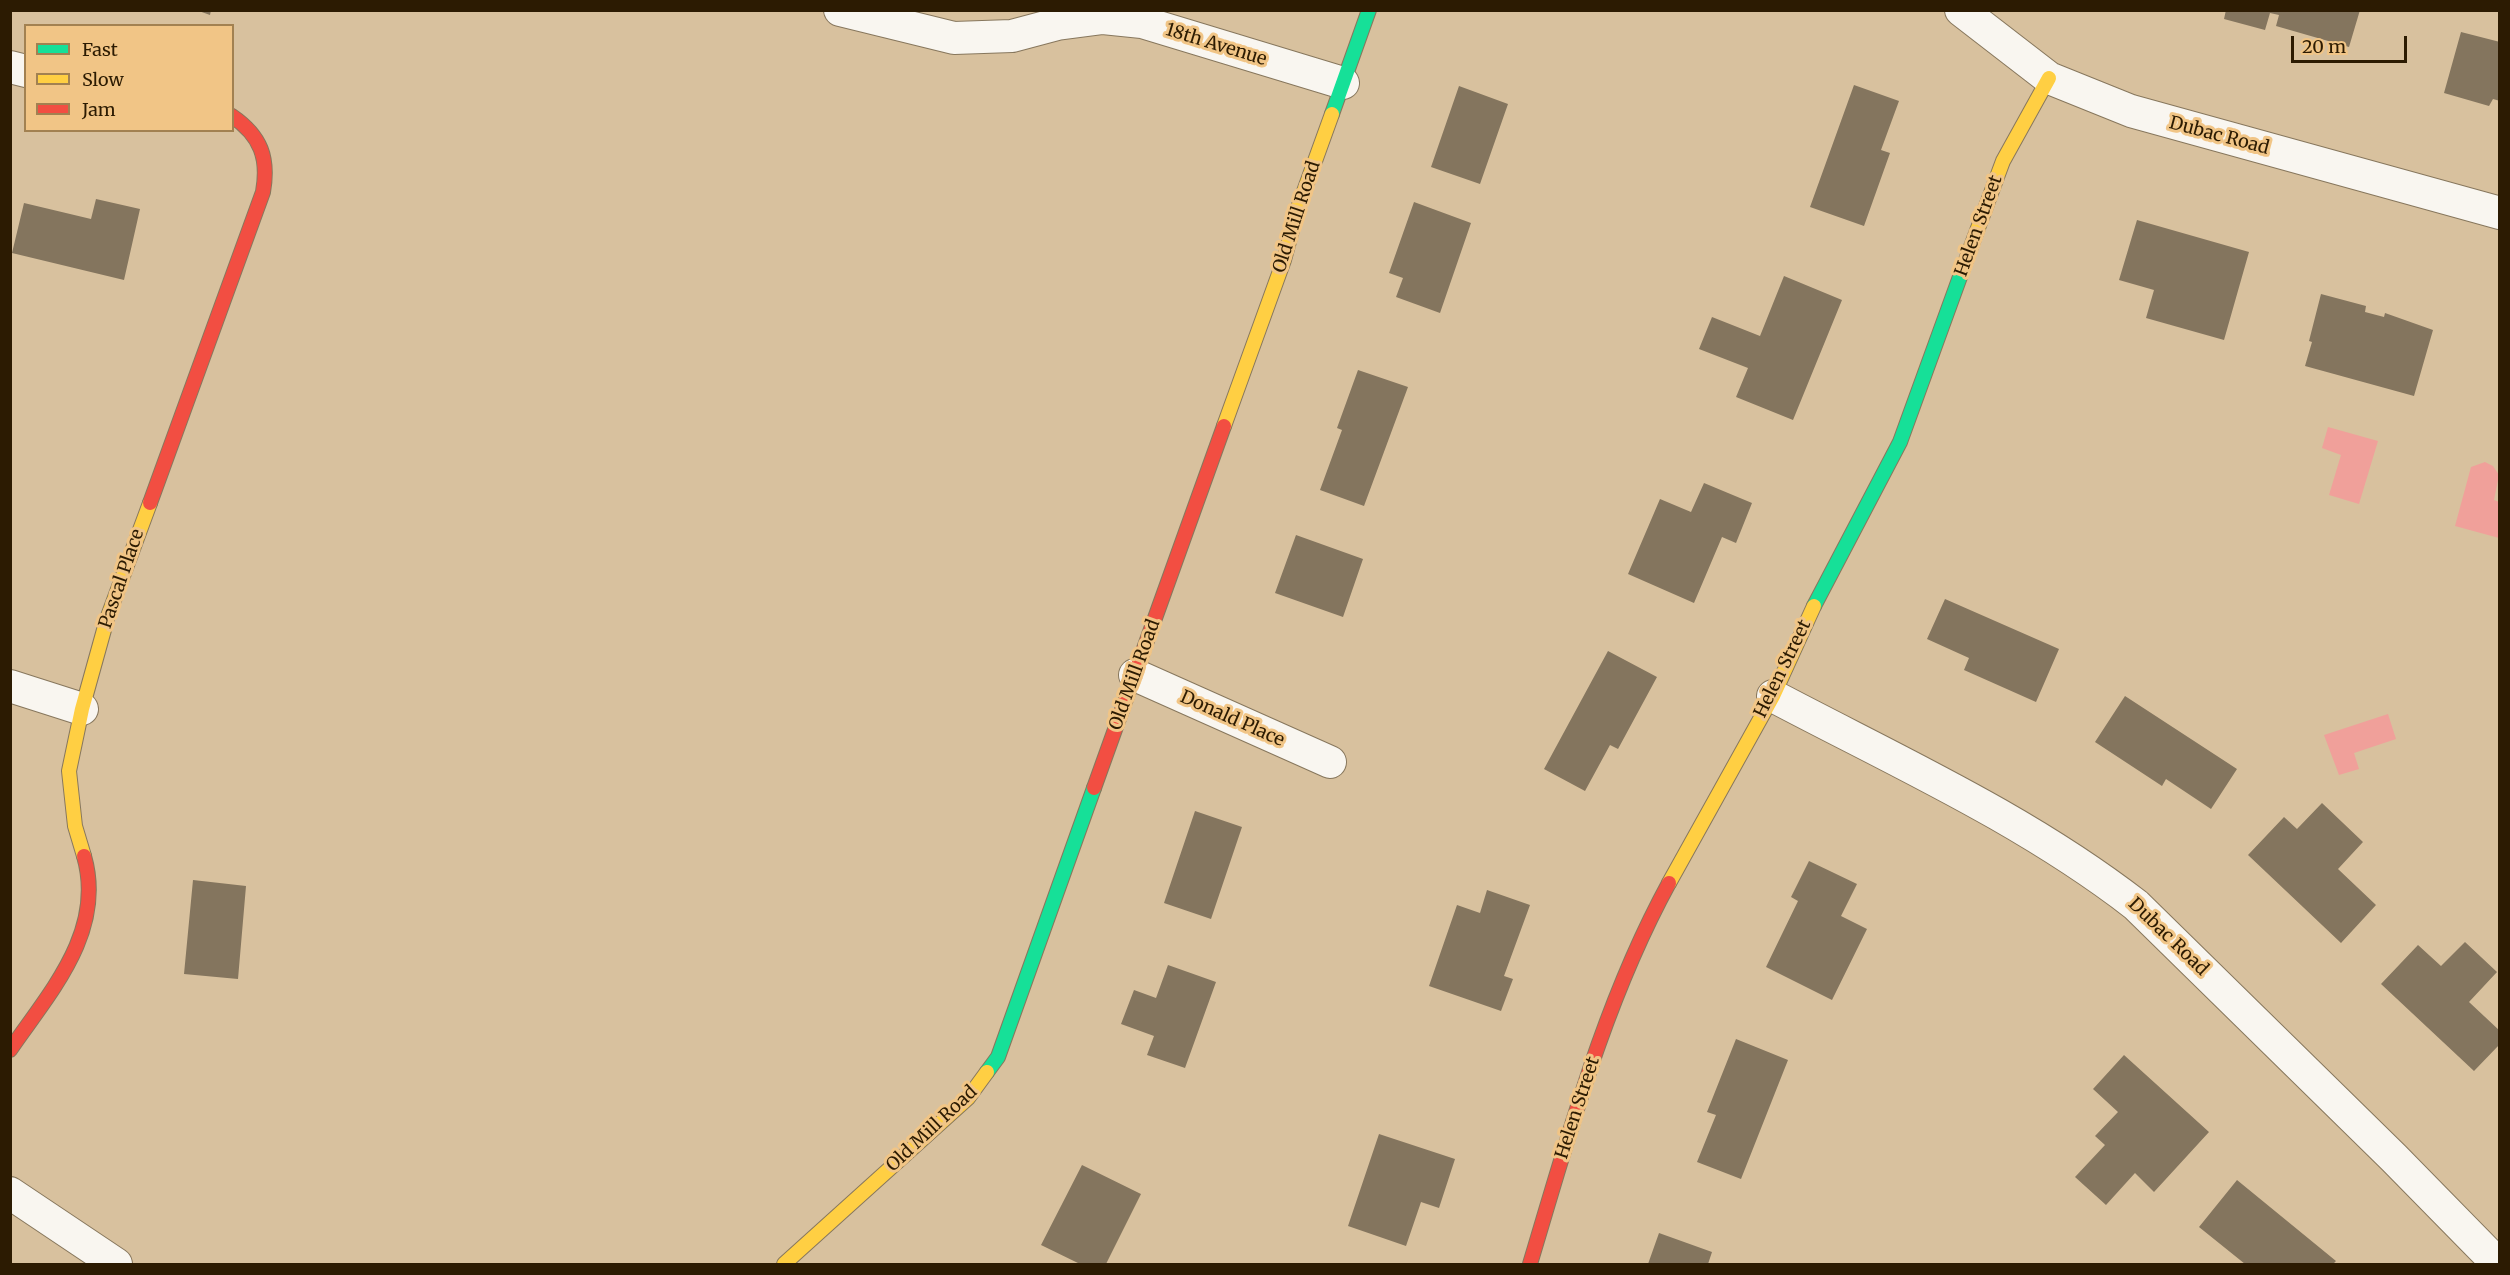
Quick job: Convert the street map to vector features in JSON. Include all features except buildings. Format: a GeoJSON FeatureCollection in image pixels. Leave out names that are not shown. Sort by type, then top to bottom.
{"type":"FeatureCollection","features":[{"type":"Feature","properties":{"kind":"street","name":"18th Avenue"},"geometry":{"type":"LineString","coordinates":[[840,10],[954,38],[992,38],[1057,24],[1103,18],[1142,22],[1343,83]]}},
{"type":"Feature","properties":{"kind":"street","name":"Old Mill Road"},"geometry":{"type":"LineString","coordinates":[[784,1264],[968,1098],[998,1057],[1284,260],[1298,208],[1369,10]]}},
{"type":"Feature","properties":{"kind":"street","name":"Dubac Road"},"geometry":{"type":"LineString","coordinates":[[1961,10],[2049,78],[2131,111],[2499,213]]}},
{"type":"Feature","properties":{"kind":"street","name":"Helen Street"},"geometry":{"type":"LineString","coordinates":[[1530,1264],[1584,1082],[1619,992],[1658,904],[1773,696],[1812,609],[1899,442],[2003,161],[2049,78]]}},
{"type":"Feature","properties":{"kind":"street","name":"Pascal Place"},"geometry":{"type":"LineString","coordinates":[[10,1050],[73,958],[81,939],[88,906],[87,867],[75,826],[69,771],[82,709],[107,618],[263,192],[267,172],[264,151],[255,133],[234,117]]}},
{"type":"Feature","properties":{"kind":"street","name":"Donald Place"},"geometry":{"type":"LineString","coordinates":[[1135,675],[1330,762]]}},
{"type":"Feature","properties":{"kind":"street"},"geometry":{"type":"LineString","coordinates":[[10,686],[82,709]]}},
{"type":"Feature","properties":{"kind":"street","name":"Dubac Road"},"geometry":{"type":"LineString","coordinates":[[1773,696],[2039,837],[2092,870],[2136,904],[2394,1158],[2498,1264]]}},
{"type":"Feature","properties":{"kind":"street"},"geometry":{"type":"LineString","coordinates":[[10,1193],[116,1264]]}},
{"type":"Feature","properties":{"kind":"shaded area"},"geometry":{"type":"Polygon","coordinates":[[[2328,427],[2378,441],[2359,504],[2329,495],[2341,455],[2322,448],[2328,427]]]}},
{"type":"Feature","properties":{"kind":"shaded area"},"geometry":{"type":"Polygon","coordinates":[[[2485,462],[2493,466],[2499,475],[2494,500],[2499,502],[2499,538],[2455,526],[2471,467],[2485,462]]]}},
{"type":"Feature","properties":{"kind":"shaded area"},"geometry":{"type":"Polygon","coordinates":[[[2388,714],[2396,739],[2354,753],[2359,769],[2339,775],[2324,735],[2388,714]]]}},
{"type":"Feature","properties":{"kind":"traffic: fast"},"geometry":{"type":"LineString","coordinates":[[1332,114],[1369,10]]}},
{"type":"Feature","properties":{"kind":"traffic: fast"},"geometry":{"type":"LineString","coordinates":[[1814,606],[1900,442],[1965,263]]}},
{"type":"Feature","properties":{"kind":"traffic: fast"},"geometry":{"type":"LineString","coordinates":[[987,1072],[998,1057],[1094,788]]}},
{"type":"Feature","properties":{"kind":"traffic: slow"},"geometry":{"type":"LineString","coordinates":[[1965,263],[2003,161],[2049,78]]}},
{"type":"Feature","properties":{"kind":"traffic: slow"},"geometry":{"type":"LineString","coordinates":[[1224,426],[1284,260],[1298,208],[1332,114]]}},
{"type":"Feature","properties":{"kind":"traffic: slow"},"geometry":{"type":"LineString","coordinates":[[84,856],[75,826],[69,771],[82,709],[107,619],[150,503]]}},
{"type":"Feature","properties":{"kind":"traffic: slow"},"geometry":{"type":"LineString","coordinates":[[1669,883],[1773,696],[1814,606]]}},
{"type":"Feature","properties":{"kind":"traffic: slow"},"geometry":{"type":"LineString","coordinates":[[784,1264],[968,1098],[987,1072]]}},
{"type":"Feature","properties":{"kind":"traffic: jam"},"geometry":{"type":"LineString","coordinates":[[150,503],[263,192],[265,169],[261,149],[250,132],[234,118]]}},
{"type":"Feature","properties":{"kind":"traffic: jam"},"geometry":{"type":"LineString","coordinates":[[1094,788],[1224,426]]}},
{"type":"Feature","properties":{"kind":"traffic: jam"},"geometry":{"type":"LineString","coordinates":[[10,1050],[56,984],[81,936],[87,910],[89,884],[84,856]]}},
{"type":"Feature","properties":{"kind":"traffic: jam"},"geometry":{"type":"LineString","coordinates":[[1530,1264],[1574,1118],[1607,1022],[1625,975],[1669,883]]}}]}
